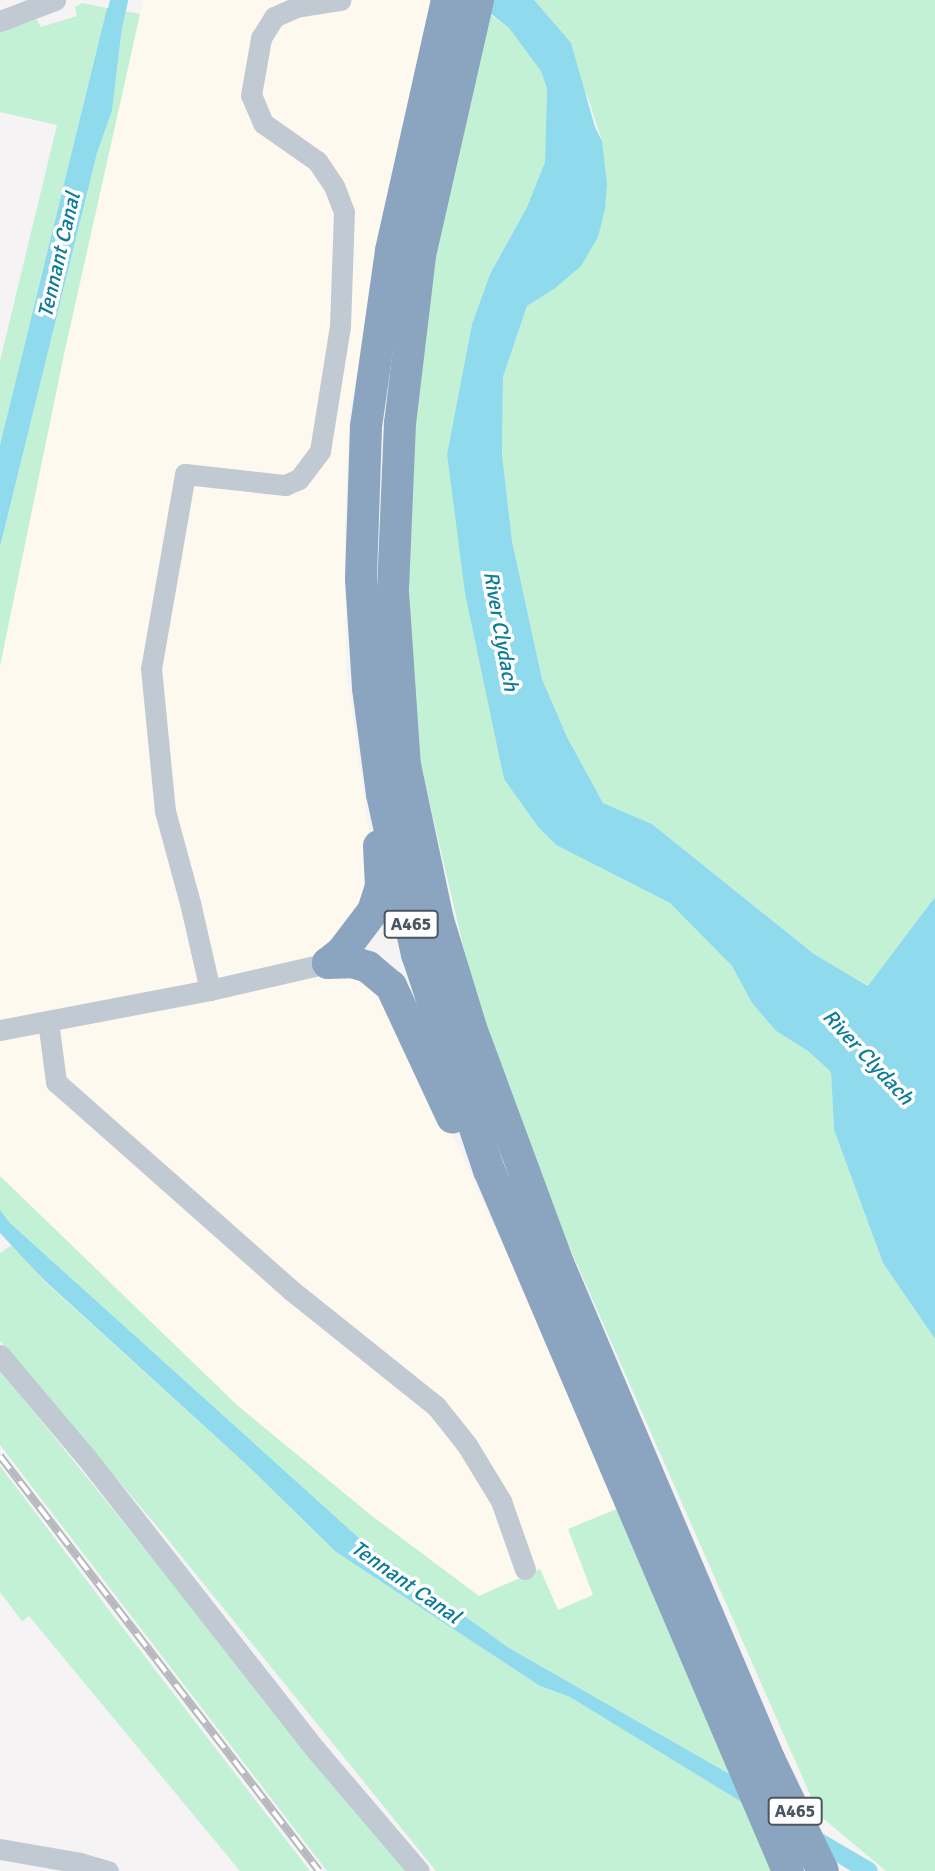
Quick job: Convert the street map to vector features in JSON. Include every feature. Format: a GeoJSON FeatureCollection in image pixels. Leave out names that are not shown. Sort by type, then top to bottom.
{"type":"FeatureCollection","features":[{"type":"Feature","properties":{"kind":"highway","name":"A465"},"geometry":{"type":"LineString","coordinates":[[447,0],[391,251],[366,427],[361,579],[368,688],[382,793],[417,954],[489,1170],[784,1863]]}},
{"type":"Feature","properties":{"kind":"highway","name":"A465"},"geometry":{"type":"LineString","coordinates":[[478,0],[420,256],[400,423],[393,591],[405,765],[438,920],[471,1028],[558,1263],[769,1759],[822,1867]]}},
{"type":"Feature","properties":{"kind":"highway","name":"A465"},"geometry":{"type":"LineString","coordinates":[[328,962],[342,952],[373,911],[381,887],[379,851],[382,793]]}},
{"type":"Feature","properties":{"kind":"highway","name":"A465"},"geometry":{"type":"LineString","coordinates":[[328,962],[352,962],[368,967],[391,986],[462,1136],[489,1170]]}},
{"type":"Feature","properties":{"kind":"street"},"geometry":{"type":"LineString","coordinates":[[0,21],[55,0]]}},
{"type":"Feature","properties":{"kind":"street"},"geometry":{"type":"LineString","coordinates":[[209,990],[190,903],[165,811],[151,669],[185,474],[285,485],[299,479],[320,451],[340,326],[344,212],[334,186],[317,161],[263,123],[251,95],[261,38],[274,17],[296,7],[340,0]]}},
{"type":"Feature","properties":{"kind":"street"},"geometry":{"type":"LineString","coordinates":[[0,1030],[209,990],[328,962]]}},
{"type":"Feature","properties":{"kind":"street"},"geometry":{"type":"LineString","coordinates":[[48,1021],[56,1082],[291,1290],[436,1406],[467,1445],[501,1501],[525,1569]]}},
{"type":"Feature","properties":{"kind":"street"},"geometry":{"type":"LineString","coordinates":[[0,1356],[86,1457],[315,1749],[419,1871]]}},
{"type":"Feature","properties":{"kind":"street"},"geometry":{"type":"LineString","coordinates":[[0,1849],[80,1863],[108,1871]]}},
{"type":"Feature","properties":{"kind":"shaded area"},"geometry":{"type":"Polygon","coordinates":[[[143,0],[431,0],[384,217],[349,417],[345,541],[346,668],[374,869],[343,969],[388,996],[624,1506],[593,1595],[558,1610],[540,1569],[479,1596],[372,1516],[238,1406],[0,1176],[0,666],[63,359],[143,0]]]}},
{"type":"Feature","properties":{"kind":"green space"},"geometry":{"type":"Polygon","coordinates":[[[534,0],[935,0],[935,897],[869,986],[814,954],[652,824],[603,803],[567,737],[542,679],[512,541],[502,454],[503,377],[527,306],[554,289],[602,141],[588,98],[534,0]]]}},
{"type":"Feature","properties":{"kind":"green space"},"geometry":{"type":"Polygon","coordinates":[[[82,3],[107,8],[0,445],[0,361],[57,125],[0,112],[0,29],[36,19],[41,27],[77,16],[75,7],[82,3]]]}},
{"type":"Feature","properties":{"kind":"green space"},"geometry":{"type":"Polygon","coordinates":[[[124,11],[140,14],[63,359],[0,666],[0,547],[97,153],[112,111],[124,11]]]}},
{"type":"Feature","properties":{"kind":"green space"},"geometry":{"type":"Polygon","coordinates":[[[489,14],[509,28],[523,46],[541,71],[547,89],[545,163],[527,207],[490,274],[472,324],[447,454],[504,779],[538,827],[556,845],[670,903],[732,966],[752,1003],[776,1031],[808,1051],[831,1072],[834,1130],[883,1263],[935,1339],[935,1871],[886,1871],[819,1815],[533,1164],[476,1001],[413,731],[408,536],[416,348],[449,174],[489,14]]]}},
{"type":"Feature","properties":{"kind":"green space"},"geometry":{"type":"Polygon","coordinates":[[[0,1176],[238,1406],[372,1516],[479,1596],[540,1569],[558,1610],[593,1595],[568,1529],[624,1506],[733,1776],[509,1648],[370,1548],[10,1223],[0,1210],[0,1176]]]}},
{"type":"Feature","properties":{"kind":"green space"},"geometry":{"type":"Polygon","coordinates":[[[13,1244],[44,1281],[248,1466],[336,1552],[540,1686],[570,1697],[743,1803],[778,1871],[436,1871],[161,1531],[0,1341],[0,1253],[13,1244]]]}},
{"type":"Feature","properties":{"kind":"green space"},"geometry":{"type":"Polygon","coordinates":[[[0,1370],[409,1871],[327,1871],[0,1445],[0,1370]]]}},
{"type":"Feature","properties":{"kind":"green space"},"geometry":{"type":"Polygon","coordinates":[[[0,1466],[310,1871],[240,1871],[29,1616],[22,1621],[0,1592],[0,1466]]]}},
{"type":"Feature","properties":{"kind":"water","name":"River Clydach"},"geometry":{"type":"Polygon","coordinates":[[[473,0],[534,0],[571,43],[595,127],[602,141],[607,184],[605,209],[598,237],[581,266],[554,289],[527,306],[503,377],[502,454],[512,541],[542,679],[567,737],[603,803],[652,824],[814,954],[868,986],[935,897],[935,1339],[883,1263],[834,1130],[831,1072],[808,1051],[776,1031],[752,1003],[732,966],[670,903],[556,845],[538,827],[504,779],[465,593],[447,454],[472,324],[490,274],[527,207],[545,162],[547,89],[541,71],[509,28],[473,0]]]}},
{"type":"Feature","properties":{"kind":"water"},"geometry":{"type":"Polygon","coordinates":[[[107,8],[124,11],[112,111],[97,153],[0,547],[0,445],[107,8]]]}},
{"type":"Feature","properties":{"kind":"water"},"geometry":{"type":"Polygon","coordinates":[[[0,1210],[10,1223],[370,1548],[509,1648],[733,1776],[743,1803],[570,1697],[540,1686],[336,1552],[248,1466],[44,1280],[0,1233],[0,1210]]]}},
{"type":"Feature","properties":{"kind":"waterway","name":"Tennant Canal"},"geometry":{"type":"LineString","coordinates":[[112,31],[119,0]]}},
{"type":"Feature","properties":{"kind":"waterway","name":"Tennant Canal"},"geometry":{"type":"LineString","coordinates":[[809,1836],[869,1871]]}},
{"type":"Feature","properties":{"kind":"railway"},"geometry":{"type":"LineString","coordinates":[[0,1456],[319,1871]]}}]}
